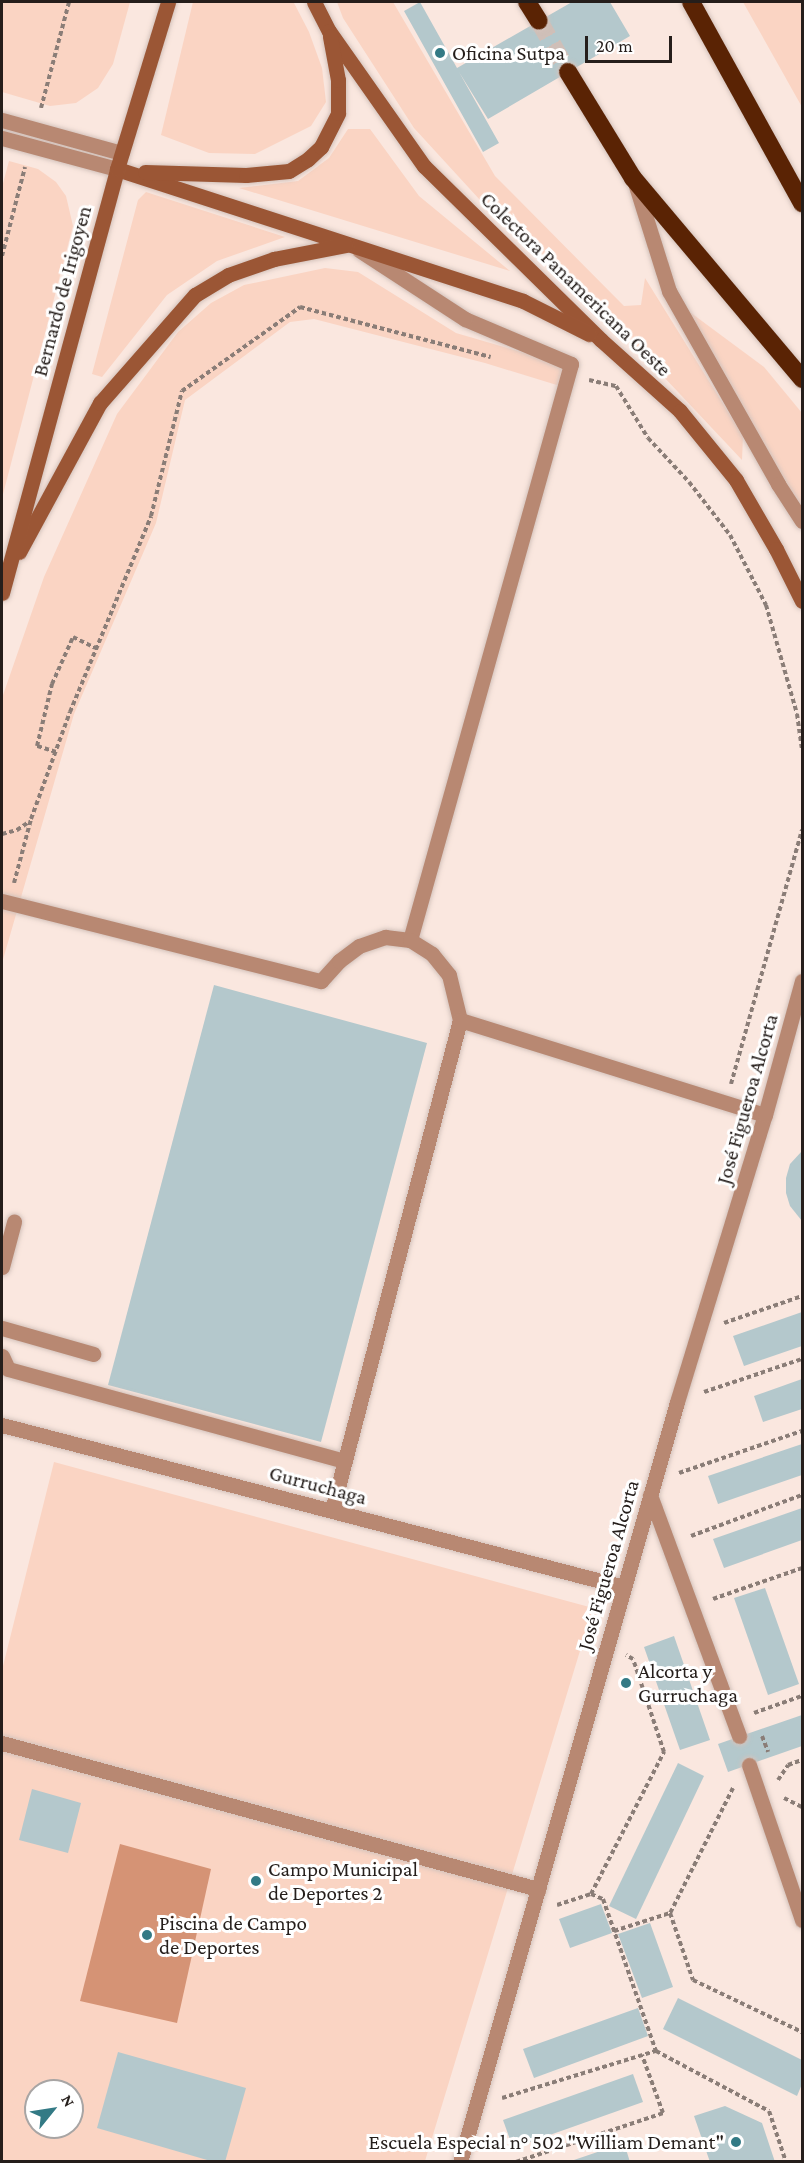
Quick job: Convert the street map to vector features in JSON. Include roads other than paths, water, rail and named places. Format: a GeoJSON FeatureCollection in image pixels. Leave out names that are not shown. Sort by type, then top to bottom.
{"type":"FeatureCollection","features":[{"type":"Feature","properties":{"kind":"highway"},"geometry":{"type":"LineString","coordinates":[[527,2],[539,21]]}},
{"type":"Feature","properties":{"kind":"highway"},"geometry":{"type":"LineString","coordinates":[[690,2],[802,203]]}},
{"type":"Feature","properties":{"kind":"highway"},"geometry":{"type":"LineString","coordinates":[[568,72],[633,178],[802,378]]}},
{"type":"Feature","properties":{"kind":"street","name":"Colectora Panamericana Oeste"},"geometry":{"type":"LineString","coordinates":[[314,2],[329,31],[424,166],[602,340],[680,411],[736,480],[776,549],[802,601]]}},
{"type":"Feature","properties":{"kind":"street","name":"Bernardo de Irigoyen"},"geometry":{"type":"LineString","coordinates":[[2,593],[117,169],[170,4]]}},
{"type":"Feature","properties":{"kind":"street"},"geometry":{"type":"LineString","coordinates":[[117,169],[180,175],[246,175],[289,171],[308,159],[321,147],[338,113],[338,80],[329,31]]}},
{"type":"Feature","properties":{"kind":"street"},"geometry":{"type":"LineString","coordinates":[[2,120],[122,153]]}},
{"type":"Feature","properties":{"kind":"street"},"geometry":{"type":"LineString","coordinates":[[2,138],[117,169],[523,301],[602,340]]}},
{"type":"Feature","properties":{"kind":"street"},"geometry":{"type":"LineString","coordinates":[[633,178],[669,291],[778,484],[802,521]]}},
{"type":"Feature","properties":{"kind":"street"},"geometry":{"type":"LineString","coordinates":[[6,575],[100,403],[164,327],[195,295],[228,275],[274,259],[349,244],[465,319],[572,363],[410,940]]}},
{"type":"Feature","properties":{"kind":"street"},"geometry":{"type":"LineString","coordinates":[[5,902],[321,981],[339,961],[359,946],[385,937],[410,940],[432,954],[449,975],[457,998],[460,1020],[332,1510]]}},
{"type":"Feature","properties":{"kind":"street","name":"José Figueroa Alcorta"},"geometry":{"type":"LineString","coordinates":[[460,2162],[677,1401],[765,1115],[802,981]]}},
{"type":"Feature","properties":{"kind":"street"},"geometry":{"type":"LineString","coordinates":[[460,1020],[765,1115]]}},
{"type":"Feature","properties":{"kind":"street"},"geometry":{"type":"LineString","coordinates":[[2,1267],[14,1222]]}},
{"type":"Feature","properties":{"kind":"street"},"geometry":{"type":"LineString","coordinates":[[2,1328],[93,1354]]}},
{"type":"Feature","properties":{"kind":"street"},"geometry":{"type":"LineString","coordinates":[[2,1356],[8,1369],[345,1461]]}},
{"type":"Feature","properties":{"kind":"street","name":"Gurruchaga"},"geometry":{"type":"LineString","coordinates":[[2,1425],[624,1587]]}},
{"type":"Feature","properties":{"kind":"street"},"geometry":{"type":"LineString","coordinates":[[650,1495],[740,1736]]}},
{"type":"Feature","properties":{"kind":"street"},"geometry":{"type":"LineString","coordinates":[[2,1743],[538,1888]]}},
{"type":"Feature","properties":{"kind":"street"},"geometry":{"type":"LineString","coordinates":[[749,1765],[802,1920]]}},
{"type":"Feature","properties":{"kind":"tunnel"},"geometry":{"type":"LineString","coordinates":[[539,21],[568,72]]}},
{"type":"Feature","properties":{"kind":"place","name":"Oficina Sutpa"},"geometry":{"type":"Point","coordinates":[440,53]}},
{"type":"Feature","properties":{"kind":"place","name":"Alcorta y Gurruchaga"},"geometry":{"type":"Point","coordinates":[626,1683]}},
{"type":"Feature","properties":{"kind":"place","name":"Campo Municipal de Deportes 2"},"geometry":{"type":"Point","coordinates":[256,1881]}},
{"type":"Feature","properties":{"kind":"place","name":"Piscina de Campo de Deportes"},"geometry":{"type":"Point","coordinates":[147,1935]}},
{"type":"Feature","properties":{"kind":"place","name":"Escuela Especial n° 502 \"William Demant\""},"geometry":{"type":"Point","coordinates":[736,2142]}}]}
